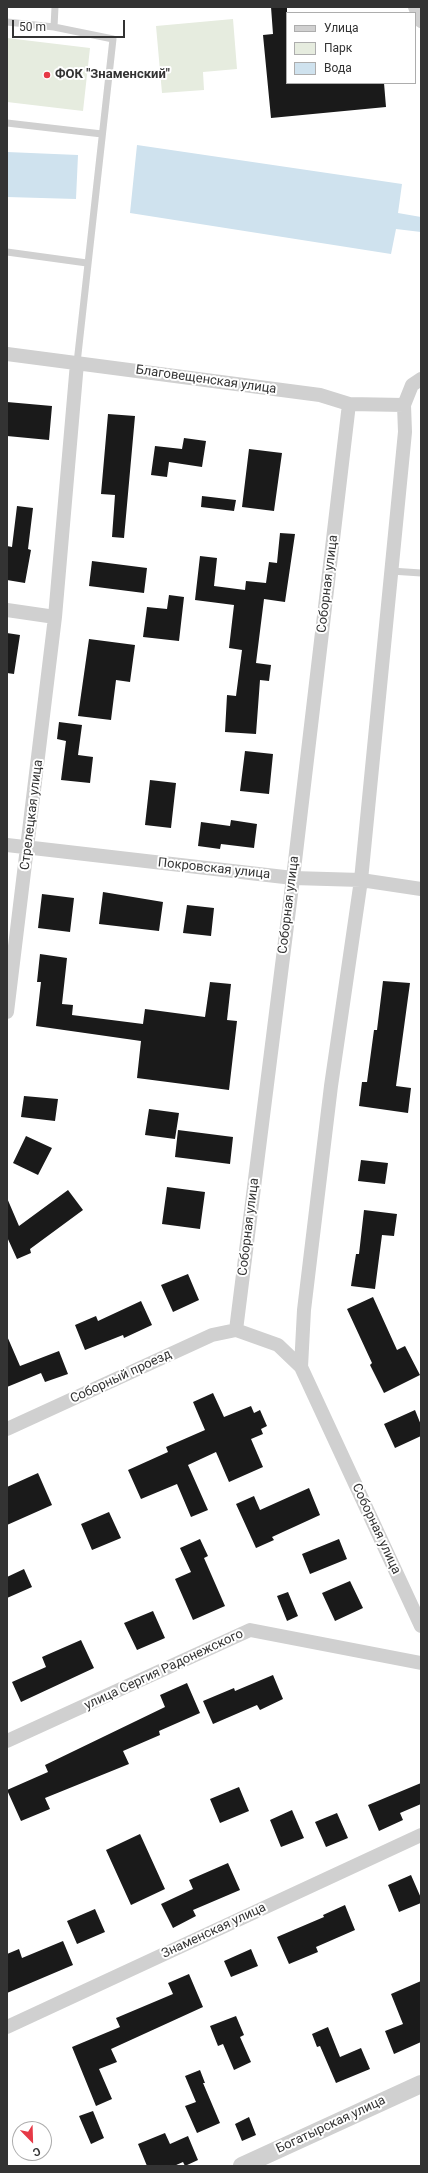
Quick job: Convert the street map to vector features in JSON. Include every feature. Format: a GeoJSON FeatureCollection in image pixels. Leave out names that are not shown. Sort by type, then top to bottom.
{"type":"FeatureCollection","features":[{"type":"Feature","properties":{"kind":"street"},"geometry":{"type":"LineString","coordinates":[[415,7],[421,22]]}},
{"type":"Feature","properties":{"kind":"street","name":"Благовещенская улица"},"geometry":{"type":"LineString","coordinates":[[7,354],[320,395],[349,404],[404,405]]}},
{"type":"Feature","properties":{"kind":"street","name":"Стрелецкая улица"},"geometry":{"type":"LineString","coordinates":[[7,1012],[55,617],[77,363]]}},
{"type":"Feature","properties":{"kind":"street","name":"Соборная улица"},"geometry":{"type":"LineString","coordinates":[[301,1367],[304,1310],[330,1094],[361,880],[405,432],[404,405],[412,385],[421,379]]}},
{"type":"Feature","properties":{"kind":"street","name":"Соборная улица"},"geometry":{"type":"LineString","coordinates":[[349,404],[293,878],[236,1330],[278,1345],[301,1367],[421,1626]]}},
{"type":"Feature","properties":{"kind":"street"},"geometry":{"type":"LineString","coordinates":[[7,610],[55,617]]}},
{"type":"Feature","properties":{"kind":"street","name":"Покровская улица"},"geometry":{"type":"LineString","coordinates":[[7,845],[293,878],[361,880],[421,889]]}},
{"type":"Feature","properties":{"kind":"street","name":"Соборный проезд"},"geometry":{"type":"LineString","coordinates":[[7,1429],[212,1335],[236,1330]]}},
{"type":"Feature","properties":{"kind":"street","name":"улица Сергия Радонежского"},"geometry":{"type":"LineString","coordinates":[[7,1741],[250,1630],[421,1663]]}},
{"type":"Feature","properties":{"kind":"street","name":"Знаменская улица"},"geometry":{"type":"LineString","coordinates":[[7,2027],[421,1835]]}},
{"type":"Feature","properties":{"kind":"street","name":"Богатырская улица"},"geometry":{"type":"LineString","coordinates":[[242,2166],[421,2084]]}},
{"type":"Feature","properties":{"kind":"lane"},"geometry":{"type":"LineString","coordinates":[[54,27],[55,7]]}},
{"type":"Feature","properties":{"kind":"lane"},"geometry":{"type":"LineString","coordinates":[[7,22],[54,27],[113,39],[77,363]]}},
{"type":"Feature","properties":{"kind":"lane"},"geometry":{"type":"LineString","coordinates":[[7,123],[102,134]]}},
{"type":"Feature","properties":{"kind":"lane"},"geometry":{"type":"LineString","coordinates":[[7,252],[88,263]]}},
{"type":"Feature","properties":{"kind":"lane"},"geometry":{"type":"LineString","coordinates":[[391,571],[421,574]]}},
{"type":"Feature","properties":{"kind":"green space"},"geometry":{"type":"Polygon","coordinates":[[[233,19],[237,69],[203,72],[204,90],[162,93],[156,26],[233,19]]]}},
{"type":"Feature","properties":{"kind":"green space","name":"ФОК \"Знаменский\""},"geometry":{"type":"Polygon","coordinates":[[[7,38],[90,48],[83,111],[7,102],[7,38]]]}},
{"type":"Feature","properties":{"kind":"water"},"geometry":{"type":"Polygon","coordinates":[[[137,145],[402,184],[398,213],[421,217],[421,232],[396,229],[391,254],[130,213],[137,145]]]}},
{"type":"Feature","properties":{"kind":"water"},"geometry":{"type":"Polygon","coordinates":[[[7,152],[78,155],[76,199],[7,197],[7,152]]]}},
{"type":"Feature","properties":{"kind":"building"},"geometry":{"type":"Polygon","coordinates":[[[271,7],[287,7],[286,84],[384,84],[386,107],[271,118],[263,35],[273,34],[271,7]]]}},
{"type":"Feature","properties":{"kind":"building"},"geometry":{"type":"Polygon","coordinates":[[[7,402],[52,406],[49,440],[7,436],[7,402]]]}},
{"type":"Feature","properties":{"kind":"building"},"geometry":{"type":"Polygon","coordinates":[[[108,414],[135,416],[124,538],[112,537],[115,495],[101,494],[108,414]]]}},
{"type":"Feature","properties":{"kind":"building"},"geometry":{"type":"Polygon","coordinates":[[[184,438],[206,441],[202,467],[169,462],[167,477],[151,475],[155,446],[182,449],[184,438]]]}},
{"type":"Feature","properties":{"kind":"building"},"geometry":{"type":"Polygon","coordinates":[[[249,449],[282,453],[274,511],[242,507],[249,449]]]}},
{"type":"Feature","properties":{"kind":"building"},"geometry":{"type":"Polygon","coordinates":[[[202,496],[236,500],[234,511],[201,507],[202,496]]]}},
{"type":"Feature","properties":{"kind":"building"},"geometry":{"type":"Polygon","coordinates":[[[17,506],[33,508],[28,549],[31,550],[25,583],[7,580],[7,546],[12,547],[17,506]]]}},
{"type":"Feature","properties":{"kind":"building"},"geometry":{"type":"Polygon","coordinates":[[[280,533],[295,534],[285,602],[264,599],[256,663],[271,665],[269,681],[260,680],[256,734],[225,732],[227,695],[236,696],[242,650],[229,648],[234,605],[195,600],[200,556],[217,558],[214,586],[245,590],[246,581],[266,583],[269,562],[277,563],[280,533]]]}},
{"type":"Feature","properties":{"kind":"building"},"geometry":{"type":"Polygon","coordinates":[[[92,561],[147,568],[144,593],[89,586],[92,561]]]}},
{"type":"Feature","properties":{"kind":"building"},"geometry":{"type":"Polygon","coordinates":[[[169,595],[184,597],[179,641],[143,637],[147,607],[167,609],[169,595]]]}},
{"type":"Feature","properties":{"kind":"building"},"geometry":{"type":"Polygon","coordinates":[[[7,633],[20,635],[14,674],[7,673],[7,633]]]}},
{"type":"Feature","properties":{"kind":"building"},"geometry":{"type":"Polygon","coordinates":[[[89,639],[135,645],[130,682],[116,680],[111,720],[78,716],[89,639]]]}},
{"type":"Feature","properties":{"kind":"building"},"geometry":{"type":"Polygon","coordinates":[[[59,722],[82,725],[78,755],[93,757],[90,783],[61,780],[66,741],[57,739],[59,722]]]}},
{"type":"Feature","properties":{"kind":"building"},"geometry":{"type":"Polygon","coordinates":[[[245,751],[273,754],[269,794],[240,791],[245,751]]]}},
{"type":"Feature","properties":{"kind":"building"},"geometry":{"type":"Polygon","coordinates":[[[150,780],[176,783],[171,828],[145,825],[150,780]]]}},
{"type":"Feature","properties":{"kind":"building"},"geometry":{"type":"Polygon","coordinates":[[[231,820],[257,824],[254,848],[221,844],[220,849],[198,846],[201,822],[230,826],[231,820]]]}},
{"type":"Feature","properties":{"kind":"building"},"geometry":{"type":"Polygon","coordinates":[[[103,892],[163,902],[159,931],[99,924],[103,892]]]}},
{"type":"Feature","properties":{"kind":"building"},"geometry":{"type":"Polygon","coordinates":[[[42,894],[74,898],[70,932],[38,928],[42,894]]]}},
{"type":"Feature","properties":{"kind":"building"},"geometry":{"type":"Polygon","coordinates":[[[187,905],[214,908],[211,936],[183,933],[187,905]]]}},
{"type":"Feature","properties":{"kind":"building"},"geometry":{"type":"Polygon","coordinates":[[[40,954],[67,958],[62,1004],[73,1005],[72,1015],[143,1024],[145,1009],[205,1017],[210,982],[231,984],[227,1020],[237,1021],[229,1090],[137,1078],[141,1041],[36,1026],[41,982],[37,982],[40,954]]]}},
{"type":"Feature","properties":{"kind":"building"},"geometry":{"type":"Polygon","coordinates":[[[383,981],[410,983],[396,1086],[411,1088],[408,1113],[359,1106],[362,1082],[367,1082],[374,1030],[377,1030],[383,981]]]}},
{"type":"Feature","properties":{"kind":"building"},"geometry":{"type":"Polygon","coordinates":[[[24,1096],[58,1099],[55,1121],[21,1117],[24,1096]]]}},
{"type":"Feature","properties":{"kind":"building"},"geometry":{"type":"Polygon","coordinates":[[[149,1109],[179,1113],[175,1139],[145,1135],[149,1109]]]}},
{"type":"Feature","properties":{"kind":"building"},"geometry":{"type":"Polygon","coordinates":[[[178,1130],[233,1137],[230,1164],[175,1157],[178,1130]]]}},
{"type":"Feature","properties":{"kind":"building"},"geometry":{"type":"Polygon","coordinates":[[[26,1136],[52,1148],[38,1175],[13,1163],[26,1136]]]}},
{"type":"Feature","properties":{"kind":"building"},"geometry":{"type":"Polygon","coordinates":[[[361,1160],[388,1163],[385,1184],[358,1181],[361,1160]]]}},
{"type":"Feature","properties":{"kind":"building"},"geometry":{"type":"Polygon","coordinates":[[[167,1187],[205,1192],[200,1229],[162,1224],[167,1187]]]}},
{"type":"Feature","properties":{"kind":"building"},"geometry":{"type":"Polygon","coordinates":[[[68,1190],[83,1210],[30,1249],[31,1253],[17,1259],[7,1237],[7,1198],[19,1226],[68,1190]]]}},
{"type":"Feature","properties":{"kind":"building"},"geometry":{"type":"Polygon","coordinates":[[[364,1210],[397,1214],[394,1236],[382,1235],[375,1289],[351,1286],[356,1254],[359,1254],[364,1210]]]}},
{"type":"Feature","properties":{"kind":"building"},"geometry":{"type":"Polygon","coordinates":[[[188,1274],[199,1300],[173,1312],[161,1285],[188,1274]]]}},
{"type":"Feature","properties":{"kind":"building"},"geometry":{"type":"Polygon","coordinates":[[[373,1297],[397,1350],[405,1346],[420,1375],[384,1393],[370,1365],[372,1363],[347,1309],[373,1297]]]}},
{"type":"Feature","properties":{"kind":"building"},"geometry":{"type":"Polygon","coordinates":[[[141,1301],[152,1325],[124,1338],[123,1335],[85,1350],[75,1325],[96,1316],[98,1321],[141,1301]]]}},
{"type":"Feature","properties":{"kind":"building"},"geometry":{"type":"Polygon","coordinates":[[[7,1336],[20,1366],[59,1351],[68,1374],[45,1382],[41,1373],[7,1387],[7,1336]]]}},
{"type":"Feature","properties":{"kind":"building"},"geometry":{"type":"Polygon","coordinates":[[[213,1393],[224,1417],[251,1406],[254,1413],[260,1410],[267,1426],[261,1429],[263,1434],[251,1439],[263,1467],[229,1482],[216,1452],[188,1465],[208,1510],[191,1517],[177,1484],[141,1499],[128,1470],[168,1452],[166,1447],[205,1430],[193,1402],[213,1393]]]}},
{"type":"Feature","properties":{"kind":"building"},"geometry":{"type":"Polygon","coordinates":[[[415,1410],[421,1425],[421,1436],[395,1448],[384,1424],[415,1410]]]}},
{"type":"Feature","properties":{"kind":"building"},"geometry":{"type":"Polygon","coordinates":[[[38,1473],[52,1505],[7,1525],[7,1487],[38,1473]]]}},
{"type":"Feature","properties":{"kind":"building"},"geometry":{"type":"Polygon","coordinates":[[[309,1488],[320,1515],[272,1537],[274,1540],[256,1548],[236,1504],[254,1496],[260,1510],[309,1488]]]}},
{"type":"Feature","properties":{"kind":"building"},"geometry":{"type":"Polygon","coordinates":[[[109,1512],[121,1538],[92,1550],[81,1524],[109,1512]]]}},
{"type":"Feature","properties":{"kind":"building"},"geometry":{"type":"Polygon","coordinates":[[[200,1539],[208,1556],[204,1558],[225,1606],[193,1620],[175,1579],[191,1572],[180,1548],[200,1539]]]}},
{"type":"Feature","properties":{"kind":"building"},"geometry":{"type":"Polygon","coordinates":[[[339,1539],[347,1559],[310,1574],[302,1554],[339,1539]]]}},
{"type":"Feature","properties":{"kind":"building"},"geometry":{"type":"Polygon","coordinates":[[[24,1569],[32,1587],[7,1598],[7,1577],[24,1569]]]}},
{"type":"Feature","properties":{"kind":"building"},"geometry":{"type":"Polygon","coordinates":[[[350,1581],[363,1608],[335,1621],[322,1593],[350,1581]]]}},
{"type":"Feature","properties":{"kind":"building"},"geometry":{"type":"Polygon","coordinates":[[[288,1592],[298,1616],[287,1621],[277,1596],[288,1592]]]}},
{"type":"Feature","properties":{"kind":"building"},"geometry":{"type":"Polygon","coordinates":[[[153,1611],[165,1638],[137,1650],[124,1623],[153,1611]]]}},
{"type":"Feature","properties":{"kind":"building"},"geometry":{"type":"Polygon","coordinates":[[[81,1640],[94,1668],[21,1702],[12,1682],[46,1667],[42,1657],[81,1640]]]}},
{"type":"Feature","properties":{"kind":"building"},"geometry":{"type":"Polygon","coordinates":[[[273,1675],[283,1699],[260,1710],[257,1705],[213,1724],[203,1701],[234,1688],[235,1691],[273,1675]]]}},
{"type":"Feature","properties":{"kind":"building"},"geometry":{"type":"Polygon","coordinates":[[[187,1683],[200,1713],[159,1731],[160,1735],[123,1751],[129,1764],[45,1798],[50,1809],[21,1821],[7,1790],[48,1772],[45,1765],[165,1707],[160,1695],[187,1683]]]}},
{"type":"Feature","properties":{"kind":"building"},"geometry":{"type":"Polygon","coordinates":[[[421,1783],[421,1804],[400,1813],[403,1820],[379,1831],[368,1805],[421,1783]]]}},
{"type":"Feature","properties":{"kind":"building"},"geometry":{"type":"Polygon","coordinates":[[[239,1787],[249,1811],[220,1823],[210,1799],[239,1787]]]}},
{"type":"Feature","properties":{"kind":"building"},"geometry":{"type":"Polygon","coordinates":[[[292,1810],[304,1838],[281,1847],[270,1820],[292,1810]]]}},
{"type":"Feature","properties":{"kind":"building"},"geometry":{"type":"Polygon","coordinates":[[[337,1813],[348,1838],[326,1847],[315,1822],[337,1813]]]}},
{"type":"Feature","properties":{"kind":"building"},"geometry":{"type":"Polygon","coordinates":[[[140,1834],[165,1889],[131,1905],[106,1850],[140,1834]]]}},
{"type":"Feature","properties":{"kind":"building"},"geometry":{"type":"Polygon","coordinates":[[[228,1863],[240,1890],[193,1910],[196,1916],[173,1928],[161,1904],[193,1889],[189,1880],[228,1863]]]}},
{"type":"Feature","properties":{"kind":"building"},"geometry":{"type":"Polygon","coordinates":[[[411,1875],[421,1898],[421,1903],[399,1912],[388,1885],[411,1875]]]}},
{"type":"Feature","properties":{"kind":"building"},"geometry":{"type":"Polygon","coordinates":[[[345,1905],[355,1930],[316,1947],[318,1952],[289,1964],[277,1937],[324,1917],[323,1915],[345,1905]]]}},
{"type":"Feature","properties":{"kind":"building"},"geometry":{"type":"Polygon","coordinates":[[[95,1909],[105,1932],[77,1944],[67,1921],[95,1909]]]}},
{"type":"Feature","properties":{"kind":"building"},"geometry":{"type":"Polygon","coordinates":[[[63,1941],[73,1965],[7,1993],[7,1954],[19,1949],[22,1958],[63,1941]]]}},
{"type":"Feature","properties":{"kind":"building"},"geometry":{"type":"Polygon","coordinates":[[[251,1949],[258,1966],[231,1977],[224,1961],[251,1949]]]}},
{"type":"Feature","properties":{"kind":"building"},"geometry":{"type":"Polygon","coordinates":[[[189,1974],[203,2007],[111,2049],[117,2062],[99,2069],[112,2099],[96,2106],[72,2047],[120,2027],[116,2018],[173,1994],[168,1983],[189,1974]]]}},
{"type":"Feature","properties":{"kind":"building"},"geometry":{"type":"Polygon","coordinates":[[[421,1981],[421,2042],[394,2054],[385,2031],[403,2024],[391,1994],[421,1981]]]}},
{"type":"Feature","properties":{"kind":"building"},"geometry":{"type":"Polygon","coordinates":[[[236,2016],[244,2035],[240,2037],[251,2062],[234,2070],[223,2044],[218,2046],[210,2026],[236,2016]]]}},
{"type":"Feature","properties":{"kind":"building"},"geometry":{"type":"Polygon","coordinates":[[[328,2027],[340,2057],[361,2048],[370,2069],[336,2083],[320,2046],[317,2047],[312,2034],[328,2027]]]}},
{"type":"Feature","properties":{"kind":"building"},"geometry":{"type":"Polygon","coordinates":[[[200,2070],[205,2083],[203,2083],[220,2123],[197,2133],[185,2106],[196,2102],[185,2076],[200,2070]]]}},
{"type":"Feature","properties":{"kind":"building"},"geometry":{"type":"Polygon","coordinates":[[[93,2111],[104,2138],[91,2144],[79,2116],[93,2111]]]}},
{"type":"Feature","properties":{"kind":"building"},"geometry":{"type":"Polygon","coordinates":[[[249,2117],[256,2135],[242,2141],[235,2124],[249,2117]]]}},
{"type":"Feature","properties":{"kind":"building"},"geometry":{"type":"Polygon","coordinates":[[[165,2133],[170,2144],[188,2136],[198,2160],[185,2166],[183,2162],[174,2166],[147,2166],[138,2144],[165,2133]]]}},
{"type":"Feature","properties":{"kind":"place","name":"ФОК \"Знаменский\""},"geometry":{"type":"Point","coordinates":[47,75]}}]}
